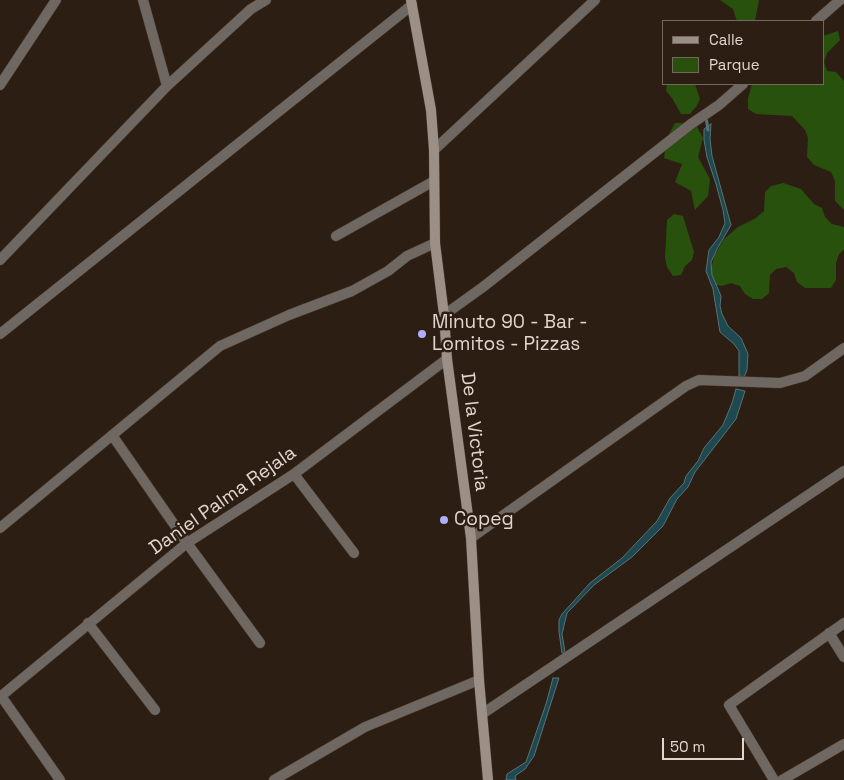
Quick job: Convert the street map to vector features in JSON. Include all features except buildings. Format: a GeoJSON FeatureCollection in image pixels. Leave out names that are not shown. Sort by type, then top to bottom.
{"type":"FeatureCollection","features":[{"type":"Feature","properties":{"kind":"main road","name":"De la Victoria"},"geometry":{"type":"LineString","coordinates":[[411,3],[431,110],[434,150],[435,243],[444,315],[447,359],[471,538],[479,680],[488,780]]}},
{"type":"Feature","properties":{"kind":"street"},"geometry":{"type":"LineString","coordinates":[[0,85],[56,0]]}},
{"type":"Feature","properties":{"kind":"street"},"geometry":{"type":"LineString","coordinates":[[143,0],[166,86]]}},
{"type":"Feature","properties":{"kind":"street"},"geometry":{"type":"LineString","coordinates":[[434,150],[595,0]]}},
{"type":"Feature","properties":{"kind":"street"},"geometry":{"type":"LineString","coordinates":[[0,260],[166,86],[250,5],[263,1]]}},
{"type":"Feature","properties":{"kind":"street"},"geometry":{"type":"LineString","coordinates":[[817,20],[837,1],[844,12]]}},
{"type":"Feature","properties":{"kind":"street"},"geometry":{"type":"LineString","coordinates":[[0,334],[411,3]]}},
{"type":"Feature","properties":{"kind":"street"},"geometry":{"type":"LineString","coordinates":[[444,315],[483,287],[691,124],[719,105],[742,85]]}},
{"type":"Feature","properties":{"kind":"street"},"geometry":{"type":"LineString","coordinates":[[336,236],[434,181]]}},
{"type":"Feature","properties":{"kind":"street"},"geometry":{"type":"LineString","coordinates":[[0,528],[220,346],[289,315],[352,291],[388,271],[407,256],[435,243]]}},
{"type":"Feature","properties":{"kind":"street"},"geometry":{"type":"LineString","coordinates":[[471,538],[686,386],[699,380],[780,383],[805,376],[844,348]]}},
{"type":"Feature","properties":{"kind":"street","name":"Daniel Palma Rejala"},"geometry":{"type":"LineString","coordinates":[[0,697],[26,677],[88,622],[187,543],[294,474],[447,359]]}},
{"type":"Feature","properties":{"kind":"street"},"geometry":{"type":"LineString","coordinates":[[112,435],[187,543],[260,643]]}},
{"type":"Feature","properties":{"kind":"street"},"geometry":{"type":"LineString","coordinates":[[482,714],[844,471]]}},
{"type":"Feature","properties":{"kind":"street"},"geometry":{"type":"LineString","coordinates":[[294,474],[354,553]]}},
{"type":"Feature","properties":{"kind":"street"},"geometry":{"type":"LineString","coordinates":[[88,622],[155,710]]}},
{"type":"Feature","properties":{"kind":"street"},"geometry":{"type":"LineString","coordinates":[[774,780],[729,705],[844,623]]}},
{"type":"Feature","properties":{"kind":"street"},"geometry":{"type":"LineString","coordinates":[[829,633],[844,657]]}},
{"type":"Feature","properties":{"kind":"street"},"geometry":{"type":"LineString","coordinates":[[274,780],[365,727],[479,680]]}},
{"type":"Feature","properties":{"kind":"street"},"geometry":{"type":"LineString","coordinates":[[0,697],[60,780]]}},
{"type":"Feature","properties":{"kind":"street"},"geometry":{"type":"LineString","coordinates":[[782,780],[844,744]]}},
{"type":"Feature","properties":{"kind":"green space"},"geometry":{"type":"Polygon","coordinates":[[[720,0],[759,0],[755,20],[737,20],[733,9],[720,0]]]}},
{"type":"Feature","properties":{"kind":"green space"},"geometry":{"type":"Polygon","coordinates":[[[838,31],[840,40],[827,53],[824,62],[824,36],[838,31]]]}},
{"type":"Feature","properties":{"kind":"green space"},"geometry":{"type":"Polygon","coordinates":[[[824,62],[827,71],[836,72],[844,81],[844,210],[835,201],[835,181],[831,172],[814,165],[807,157],[808,138],[805,130],[792,116],[756,114],[748,109],[748,98],[752,85],[824,85],[824,62]]]}},
{"type":"Feature","properties":{"kind":"green space"},"geometry":{"type":"Polygon","coordinates":[[[667,85],[695,85],[700,99],[690,114],[681,114],[666,91],[667,85]]]}},
{"type":"Feature","properties":{"kind":"green space"},"geometry":{"type":"Polygon","coordinates":[[[675,123],[695,123],[703,138],[698,157],[710,179],[708,196],[695,210],[691,191],[675,182],[682,164],[664,158],[667,138],[675,123]]]}},
{"type":"Feature","properties":{"kind":"green space"},"geometry":{"type":"Polygon","coordinates":[[[783,183],[801,189],[814,204],[822,208],[825,217],[832,224],[844,227],[844,250],[839,254],[836,263],[836,280],[831,288],[805,288],[797,282],[794,273],[786,267],[776,269],[770,275],[769,293],[762,299],[753,299],[745,294],[740,286],[731,283],[722,286],[712,284],[710,275],[714,256],[724,239],[738,227],[756,218],[764,211],[765,192],[771,186],[783,183]]]}},
{"type":"Feature","properties":{"kind":"green space"},"geometry":{"type":"Polygon","coordinates":[[[674,214],[683,216],[694,252],[692,260],[685,266],[681,275],[673,276],[667,267],[665,258],[667,220],[674,214]]]}},
{"type":"Feature","properties":{"kind":"water"},"geometry":{"type":"Polygon","coordinates":[[[711,124],[712,156],[731,225],[711,262],[712,275],[721,296],[720,306],[722,314],[728,326],[741,338],[748,354],[747,370],[744,377],[739,376],[739,351],[720,332],[713,289],[706,271],[709,250],[719,237],[725,223],[704,140],[704,129],[711,124]]]}},
{"type":"Feature","properties":{"kind":"water"},"geometry":{"type":"Polygon","coordinates":[[[736,389],[745,391],[736,419],[695,472],[688,487],[677,499],[663,526],[632,557],[594,585],[567,613],[562,634],[565,652],[562,653],[559,620],[562,614],[590,583],[622,558],[657,521],[670,498],[684,483],[686,476],[698,461],[704,448],[723,425],[736,389]]]}},
{"type":"Feature","properties":{"kind":"water"},"geometry":{"type":"Polygon","coordinates":[[[553,678],[559,678],[534,756],[525,769],[515,776],[516,780],[506,780],[507,774],[526,762],[553,678]]]}},
{"type":"Feature","properties":{"kind":"waterway"},"geometry":{"type":"LineString","coordinates":[[706,117],[708,130]]}},
{"type":"Feature","properties":{"kind":"place","name":"Minuto 90 - Bar - Lomitos - Pizzas"},"geometry":{"type":"Point","coordinates":[422,334]}},
{"type":"Feature","properties":{"kind":"place","name":"Copeg"},"geometry":{"type":"Point","coordinates":[444,520]}}]}
